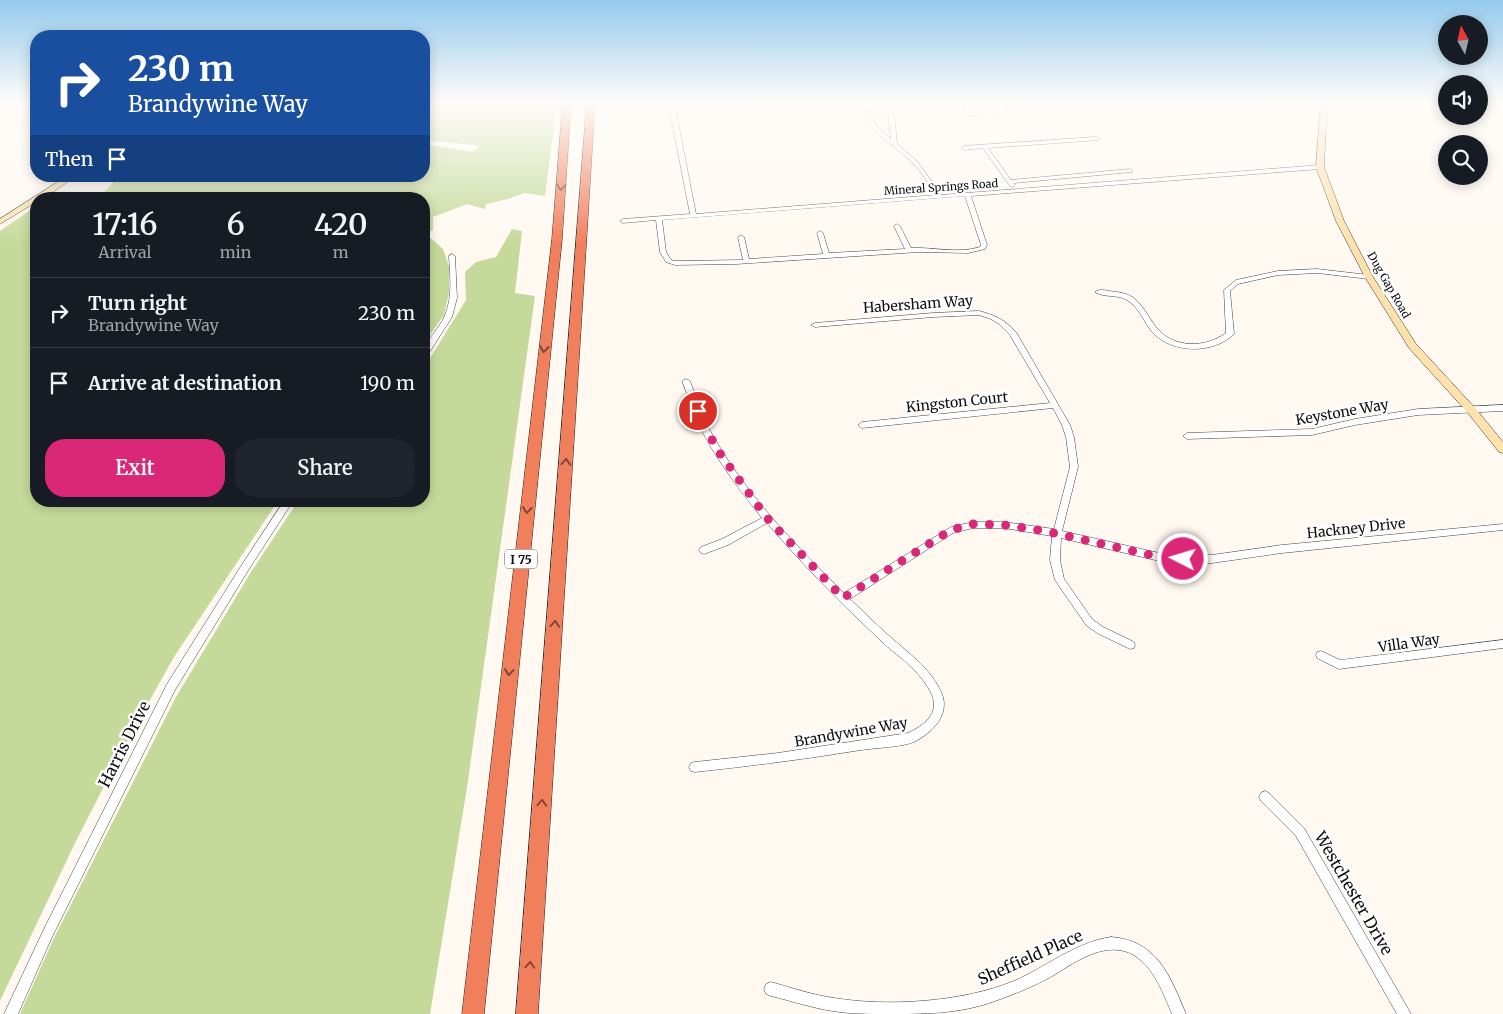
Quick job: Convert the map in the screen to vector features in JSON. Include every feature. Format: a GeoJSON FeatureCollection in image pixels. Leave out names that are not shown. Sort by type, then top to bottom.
{"type":"FeatureCollection","features":[{"type":"Feature","properties":{"kind":"highway","name":"I 75"},"geometry":{"type":"LineString","coordinates":[[473,1014],[557,239],[564,150]]}},
{"type":"Feature","properties":{"kind":"highway"},"geometry":{"type":"LineString","coordinates":[[527,1014],[588,150]]}},
{"type":"Feature","properties":{"kind":"street"},"geometry":{"type":"LineString","coordinates":[[680,150],[692,216]]}},
{"type":"Feature","properties":{"kind":"street"},"geometry":{"type":"LineString","coordinates":[[902,150],[910,156],[940,197]]}},
{"type":"Feature","properties":{"kind":"street"},"geometry":{"type":"LineString","coordinates":[[987,150],[1016,191]]}},
{"type":"Feature","properties":{"kind":"street","name":"Dug Gap Road"},"geometry":{"type":"LineString","coordinates":[[1321,150],[1320,168],[1340,221],[1369,277],[1412,346],[1472,411],[1503,449]]}},
{"type":"Feature","properties":{"kind":"street","name":"Mineral Springs Road"},"geometry":{"type":"LineString","coordinates":[[624,221],[1320,168]]}},
{"type":"Feature","properties":{"kind":"street"},"geometry":{"type":"LineString","coordinates":[[1010,182],[1130,171]]}},
{"type":"Feature","properties":{"kind":"street"},"geometry":{"type":"LineString","coordinates":[[1099,174],[1106,184]]}},
{"type":"Feature","properties":{"kind":"street"},"geometry":{"type":"LineString","coordinates":[[48,192],[63,182]]}},
{"type":"Feature","properties":{"kind":"street"},"geometry":{"type":"LineString","coordinates":[[659,218],[663,252],[668,261],[676,263],[908,250],[968,251],[983,248],[982,238],[968,194]]}},
{"type":"Feature","properties":{"kind":"street"},"geometry":{"type":"LineString","coordinates":[[0,222],[30,203]]}},
{"type":"Feature","properties":{"kind":"street"},"geometry":{"type":"LineString","coordinates":[[897,226],[908,250]]}},
{"type":"Feature","properties":{"kind":"street"},"geometry":{"type":"LineString","coordinates":[[820,233],[827,256]]}},
{"type":"Feature","properties":{"kind":"street"},"geometry":{"type":"LineString","coordinates":[[741,237],[746,260]]}},
{"type":"Feature","properties":{"kind":"street"},"geometry":{"type":"LineString","coordinates":[[430,345],[448,317],[454,298],[452,256]]}},
{"type":"Feature","properties":{"kind":"street"},"geometry":{"type":"LineString","coordinates":[[1098,292],[1129,298],[1139,308],[1156,332],[1166,341],[1201,346],[1214,344],[1230,334],[1226,302],[1227,290],[1236,282],[1253,277],[1299,271],[1369,277]]}},
{"type":"Feature","properties":{"kind":"street","name":"Habersham Way"},"geometry":{"type":"LineString","coordinates":[[815,326],[964,313],[993,317],[1002,322],[1013,334],[1055,404],[1066,424],[1070,437],[1074,467],[1057,534],[1054,560],[1060,580],[1076,606],[1089,622],[1100,630],[1130,645]]}},
{"type":"Feature","properties":{"kind":"street","name":"Brandywine Way"},"geometry":{"type":"LineString","coordinates":[[686,381],[704,426],[721,455],[767,518],[884,638],[918,664],[937,694],[939,706],[936,717],[926,730],[910,738],[778,758],[695,767]]}},
{"type":"Feature","properties":{"kind":"street","name":"Kingston Court"},"geometry":{"type":"LineString","coordinates":[[862,424],[1055,404]]}},
{"type":"Feature","properties":{"kind":"street"},"geometry":{"type":"LineString","coordinates":[[1472,411],[1503,408]]}},
{"type":"Feature","properties":{"kind":"street","name":"Keystone Way"},"geometry":{"type":"LineString","coordinates":[[1187,436],[1312,432],[1354,422],[1418,412],[1472,411]]}},
{"type":"Feature","properties":{"kind":"street","name":"Harris Drive"},"geometry":{"type":"LineString","coordinates":[[11,1014],[48,933],[171,687],[285,507]]}},
{"type":"Feature","properties":{"kind":"street"},"geometry":{"type":"LineString","coordinates":[[704,550],[725,542],[767,518]]}},
{"type":"Feature","properties":{"kind":"street","name":"Hackney Drive"},"geometry":{"type":"LineString","coordinates":[[843,598],[951,530],[973,524],[1004,525],[1057,534],[1168,559],[1212,559],[1282,549],[1503,527]]}},
{"type":"Feature","properties":{"kind":"street","name":"Villa Way"},"geometry":{"type":"LineString","coordinates":[[1321,655],[1339,665],[1503,644]]}},
{"type":"Feature","properties":{"kind":"street","name":"Westchester Drive"},"geometry":{"type":"LineString","coordinates":[[1266,797],[1300,832],[1404,1014]]}},
{"type":"Feature","properties":{"kind":"street","name":"Sheffield Place"},"geometry":{"type":"LineString","coordinates":[[771,989],[835,1005],[880,1008],[978,1000],[1041,975],[1091,948],[1107,944],[1121,944],[1138,950],[1151,962],[1164,978],[1179,1014]]}},
{"type":"Feature","properties":{"kind":"green space"},"geometry":{"type":"Polygon","coordinates":[[[430,150],[472,152],[475,150],[551,150],[545,196],[524,193],[486,204],[485,209],[467,204],[433,217],[433,230],[430,232],[430,192],[105,192],[114,182],[430,182],[430,150]]]}},
{"type":"Feature","properties":{"kind":"green space"},"geometry":{"type":"Polygon","coordinates":[[[30,210],[30,507],[274,507],[174,657],[132,732],[75,843],[0,1001],[0,231],[30,210]]]}},
{"type":"Feature","properties":{"kind":"green space"},"geometry":{"type":"Polygon","coordinates":[[[512,229],[522,231],[515,293],[535,296],[468,781],[430,1014],[20,1014],[53,940],[176,697],[251,572],[294,507],[430,507],[430,358],[466,300],[465,272],[476,262],[496,257],[512,229]]]}},
{"type":"Feature","properties":{"kind":"green space"},"geometry":{"type":"Polygon","coordinates":[[[430,238],[443,249],[449,266],[449,293],[444,315],[430,335],[430,238]]]}},
{"type":"Feature","properties":{"kind":"route"},"geometry":{"type":"LineString","coordinates":[[698,411],[704,426],[721,455],[748,494],[767,518],[843,598],[951,530],[973,524],[1004,525],[1045,531],[1168,559],[1183,559]]}}]}
